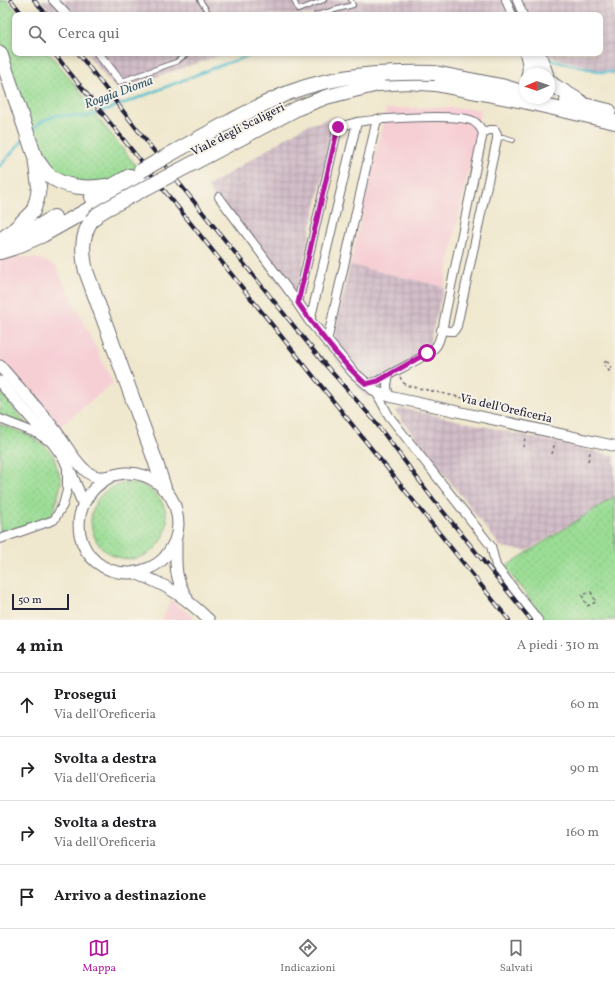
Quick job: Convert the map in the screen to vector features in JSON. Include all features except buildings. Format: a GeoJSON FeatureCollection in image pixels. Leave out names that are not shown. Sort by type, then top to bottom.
{"type":"FeatureCollection","features":[{"type":"Feature","properties":{"kind":"highway"},"geometry":{"type":"LineString","coordinates":[[0,53],[35,157],[39,187],[33,211],[13,231],[0,241]]}},
{"type":"Feature","properties":{"kind":"highway","name":"Viale degli Scaligeri"},"geometry":{"type":"LineString","coordinates":[[42,230],[113,185],[259,106],[289,93],[324,82],[375,73],[398,72],[435,79],[523,101],[614,117]]}},
{"type":"Feature","properties":{"kind":"highway","name":"Viale degli Scaligeri"},"geometry":{"type":"LineString","coordinates":[[42,230],[264,115],[296,101],[359,85],[435,79],[501,86],[519,91]]}},
{"type":"Feature","properties":{"kind":"highway"},"geometry":{"type":"LineString","coordinates":[[164,488],[86,272],[82,254],[86,229],[98,214],[108,208],[298,108],[326,97],[378,84]]}},
{"type":"Feature","properties":{"kind":"highway"},"geometry":{"type":"LineString","coordinates":[[501,86],[513,87],[519,84]]}},
{"type":"Feature","properties":{"kind":"highway"},"geometry":{"type":"LineString","coordinates":[[555,86],[586,105]]}},
{"type":"Feature","properties":{"kind":"highway","name":"Viale degli Scaligeri"},"geometry":{"type":"LineString","coordinates":[[555,99],[586,105],[614,117]]}},
{"type":"Feature","properties":{"kind":"highway"},"geometry":{"type":"LineString","coordinates":[[35,157],[49,176],[60,182],[70,185],[100,187],[113,185]]}},
{"type":"Feature","properties":{"kind":"highway"},"geometry":{"type":"LineString","coordinates":[[0,241],[42,230]]}},
{"type":"Feature","properties":{"kind":"highway"},"geometry":{"type":"LineString","coordinates":[[0,252],[13,248],[42,230]]}},
{"type":"Feature","properties":{"kind":"main road"},"geometry":{"type":"LineString","coordinates":[[0,366],[55,431],[84,470],[91,475],[101,478],[124,473],[142,475],[154,480],[170,495],[177,512],[178,530],[176,539],[176,574],[179,583],[190,602]]}},
{"type":"Feature","properties":{"kind":"main road"},"geometry":{"type":"LineString","coordinates":[[1,386],[54,444],[67,464],[83,503]]}},
{"type":"Feature","properties":{"kind":"main road"},"geometry":{"type":"LineString","coordinates":[[110,477],[94,487],[83,503],[80,513],[79,523],[82,539],[89,553],[96,560],[109,569],[124,573],[134,573],[150,568],[164,558],[176,539]]}},
{"type":"Feature","properties":{"kind":"main road"},"geometry":{"type":"LineString","coordinates":[[134,573],[157,581],[190,602],[209,620]]}},
{"type":"Feature","properties":{"kind":"street"},"geometry":{"type":"LineString","coordinates":[[53,0],[64,12]]}},
{"type":"Feature","properties":{"kind":"street"},"geometry":{"type":"LineString","coordinates":[[506,0],[511,12]]}},
{"type":"Feature","properties":{"kind":"street"},"geometry":{"type":"LineString","coordinates":[[517,0],[522,12]]}},
{"type":"Feature","properties":{"kind":"street"},"geometry":{"type":"LineString","coordinates":[[100,56],[119,80]]}},
{"type":"Feature","properties":{"kind":"street"},"geometry":{"type":"LineString","coordinates":[[298,303],[338,127],[378,119],[433,117],[467,119],[474,121],[480,126],[483,133],[439,340],[436,347],[378,381],[366,384]]}},
{"type":"Feature","properties":{"kind":"street"},"geometry":{"type":"LineString","coordinates":[[327,341],[378,119]]}},
{"type":"Feature","properties":{"kind":"street"},"geometry":{"type":"LineString","coordinates":[[310,321],[357,122]]}},
{"type":"Feature","properties":{"kind":"street"},"geometry":{"type":"LineString","coordinates":[[441,330],[450,332],[454,331],[457,326],[497,139],[495,130],[488,130],[483,133]]}},
{"type":"Feature","properties":{"kind":"street"},"geometry":{"type":"LineString","coordinates":[[219,197],[298,303]]}},
{"type":"Feature","properties":{"kind":"street"},"geometry":{"type":"LineString","coordinates":[[461,237],[475,240]]}},
{"type":"Feature","properties":{"kind":"street","name":"Via dell'Oreficeria"},"geometry":{"type":"LineString","coordinates":[[298,303],[310,321],[353,372],[376,392],[391,397],[615,446]]}},
{"type":"Feature","properties":{"kind":"street"},"geometry":{"type":"LineString","coordinates":[[391,397],[386,388],[393,372]]}},
{"type":"Feature","properties":{"kind":"street"},"geometry":{"type":"LineString","coordinates":[[1,386],[20,389]]}},
{"type":"Feature","properties":{"kind":"street"},"geometry":{"type":"LineString","coordinates":[[376,392],[389,416],[491,546],[496,566],[538,620]]}},
{"type":"Feature","properties":{"kind":"street"},"geometry":{"type":"LineString","coordinates":[[0,419],[36,433],[54,444]]}},
{"type":"Feature","properties":{"kind":"street"},"geometry":{"type":"LineString","coordinates":[[0,539],[54,520],[63,505],[67,490],[67,464]]}},
{"type":"Feature","properties":{"kind":"lane"},"geometry":{"type":"LineString","coordinates":[[200,0],[208,12]]}},
{"type":"Feature","properties":{"kind":"lane"},"geometry":{"type":"LineString","coordinates":[[294,0],[298,10],[324,0]]}},
{"type":"Feature","properties":{"kind":"lane"},"geometry":{"type":"LineString","coordinates":[[327,12],[353,5],[351,0]]}},
{"type":"Feature","properties":{"kind":"lane"},"geometry":{"type":"LineString","coordinates":[[119,80],[122,81],[176,62],[184,56]]}},
{"type":"Feature","properties":{"kind":"lane"},"geometry":{"type":"LineString","coordinates":[[497,139],[503,137],[513,140]]}},
{"type":"Feature","properties":{"kind":"path"},"geometry":{"type":"LineString","coordinates":[[607,361],[612,369],[608,371],[603,363],[607,361]]}},
{"type":"Feature","properties":{"kind":"path"},"geometry":{"type":"LineString","coordinates":[[393,372],[405,385],[530,413],[528,427]]}},
{"type":"Feature","properties":{"kind":"path"},"geometry":{"type":"LineString","coordinates":[[524,447],[525,440]]}},
{"type":"Feature","properties":{"kind":"path"},"geometry":{"type":"LineString","coordinates":[[552,454],[554,447]]}},
{"type":"Feature","properties":{"kind":"path"},"geometry":{"type":"LineString","coordinates":[[588,461],[590,454]]}},
{"type":"Feature","properties":{"kind":"path"},"geometry":{"type":"LineString","coordinates":[[591,592],[596,602],[587,606],[582,596],[591,592]]}},
{"type":"Feature","properties":{"kind":"shaded area"},"geometry":{"type":"Polygon","coordinates":[[[41,0],[615,0],[615,75],[549,56],[603,56],[603,12],[51,12],[41,0]]]}},
{"type":"Feature","properties":{"kind":"shaded area"},"geometry":{"type":"Polygon","coordinates":[[[89,56],[218,56],[117,90],[89,56]]]}},
{"type":"Feature","properties":{"kind":"shaded area"},"geometry":{"type":"Polygon","coordinates":[[[432,107],[481,109],[444,287],[350,265],[386,109],[432,107]]]}},
{"type":"Feature","properties":{"kind":"shaded area"},"geometry":{"type":"Polygon","coordinates":[[[336,116],[294,304],[207,187],[303,127],[336,116]]]}},
{"type":"Feature","properties":{"kind":"shaded area"},"geometry":{"type":"Polygon","coordinates":[[[9,257],[40,259],[55,265],[113,383],[58,428],[0,359],[0,259],[9,257]]]}},
{"type":"Feature","properties":{"kind":"shaded area"},"geometry":{"type":"Polygon","coordinates":[[[350,265],[444,287],[430,340],[437,352],[391,382],[393,387],[366,398],[331,352],[350,265]]]}},
{"type":"Feature","properties":{"kind":"shaded area"},"geometry":{"type":"Polygon","coordinates":[[[402,408],[615,456],[615,496],[527,551],[501,547],[399,416],[396,411],[402,408]]]}},
{"type":"Feature","properties":{"kind":"shaded area"},"geometry":{"type":"Polygon","coordinates":[[[171,600],[196,620],[162,620],[171,600]]]}},
{"type":"Feature","properties":{"kind":"green space"},"geometry":{"type":"Polygon","coordinates":[[[0,0],[7,0],[17,12],[12,12],[12,56],[51,56],[92,106],[90,108],[137,167],[110,182],[76,186],[41,163],[0,48],[0,0]]]}},
{"type":"Feature","properties":{"kind":"green space"},"geometry":{"type":"Polygon","coordinates":[[[0,393],[2,394],[27,425],[0,415],[0,393]]]}},
{"type":"Feature","properties":{"kind":"green space"},"geometry":{"type":"Polygon","coordinates":[[[0,424],[30,436],[46,447],[53,455],[61,484],[54,511],[49,518],[0,533],[0,424]]]}},
{"type":"Feature","properties":{"kind":"green space"},"geometry":{"type":"Polygon","coordinates":[[[122,483],[136,483],[150,489],[161,500],[167,514],[167,528],[164,536],[156,548],[150,553],[136,559],[122,559],[108,553],[97,542],[91,528],[91,514],[97,500],[108,489],[122,483]]]}},
{"type":"Feature","properties":{"kind":"green space"},"geometry":{"type":"Polygon","coordinates":[[[615,496],[615,620],[546,620],[505,567],[615,496]]]}},
{"type":"Feature","properties":{"kind":"waterway","name":"Roggia Dioma"},"geometry":{"type":"LineString","coordinates":[[31,132],[39,123],[57,115],[87,117],[221,65],[250,56]]}},
{"type":"Feature","properties":{"kind":"waterway","name":"Roggia Dioma"},"geometry":{"type":"LineString","coordinates":[[545,59],[602,72],[615,72]]}},
{"type":"Feature","properties":{"kind":"waterway","name":"Roggia Dioma"},"geometry":{"type":"LineString","coordinates":[[0,166],[24,139]]}},
{"type":"Feature","properties":{"kind":"railway"},"geometry":{"type":"LineString","coordinates":[[11,0],[21,12]]}},
{"type":"Feature","properties":{"kind":"railway"},"geometry":{"type":"LineString","coordinates":[[34,0],[44,12]]}},
{"type":"Feature","properties":{"kind":"railway"},"geometry":{"type":"LineString","coordinates":[[56,56],[509,620]]}},
{"type":"Feature","properties":{"kind":"railway"},"geometry":{"type":"LineString","coordinates":[[80,56],[175,178],[322,361],[373,419],[433,499],[531,620]]}},
{"type":"Feature","properties":{"kind":"route"},"geometry":{"type":"LineString","coordinates":[[338,127],[298,303],[310,321],[353,372],[366,384],[378,381],[427,353]]}}]}
